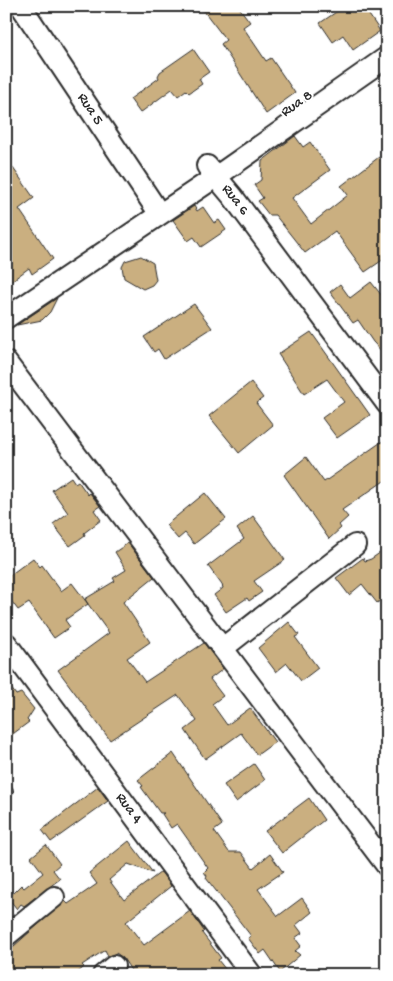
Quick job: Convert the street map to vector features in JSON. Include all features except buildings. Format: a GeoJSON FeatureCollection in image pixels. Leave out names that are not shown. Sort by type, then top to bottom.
{"type":"FeatureCollection","features":[{"type":"Feature","properties":{"kind":"street","name":"Rua 5"},"geometry":{"type":"LineString","coordinates":[[21,6],[156,208]]}},
{"type":"Feature","properties":{"kind":"street","name":"Rua 8"},"geometry":{"type":"LineString","coordinates":[[212,171],[387,42]]}},
{"type":"Feature","properties":{"kind":"street","name":"Rua 8"},"geometry":{"type":"LineString","coordinates":[[212,171],[387,57]]}},
{"type":"Feature","properties":{"kind":"street","name":"Rua 6"},"geometry":{"type":"LineString","coordinates":[[6,302],[212,171],[387,404]]}},
{"type":"Feature","properties":{"kind":"street","name":"Rua 6"},"geometry":{"type":"LineString","coordinates":[[6,318],[156,208]]}},
{"type":"Feature","properties":{"kind":"street"},"geometry":{"type":"LineString","coordinates":[[6,362],[387,866]]}},
{"type":"Feature","properties":{"kind":"street"},"geometry":{"type":"LineString","coordinates":[[222,648],[355,545]]}},
{"type":"Feature","properties":{"kind":"street","name":"Rua 4"},"geometry":{"type":"LineString","coordinates":[[6,643],[251,974]]}},
{"type":"Feature","properties":{"kind":"street"},"geometry":{"type":"LineString","coordinates":[[6,936],[54,897]]}}]}
